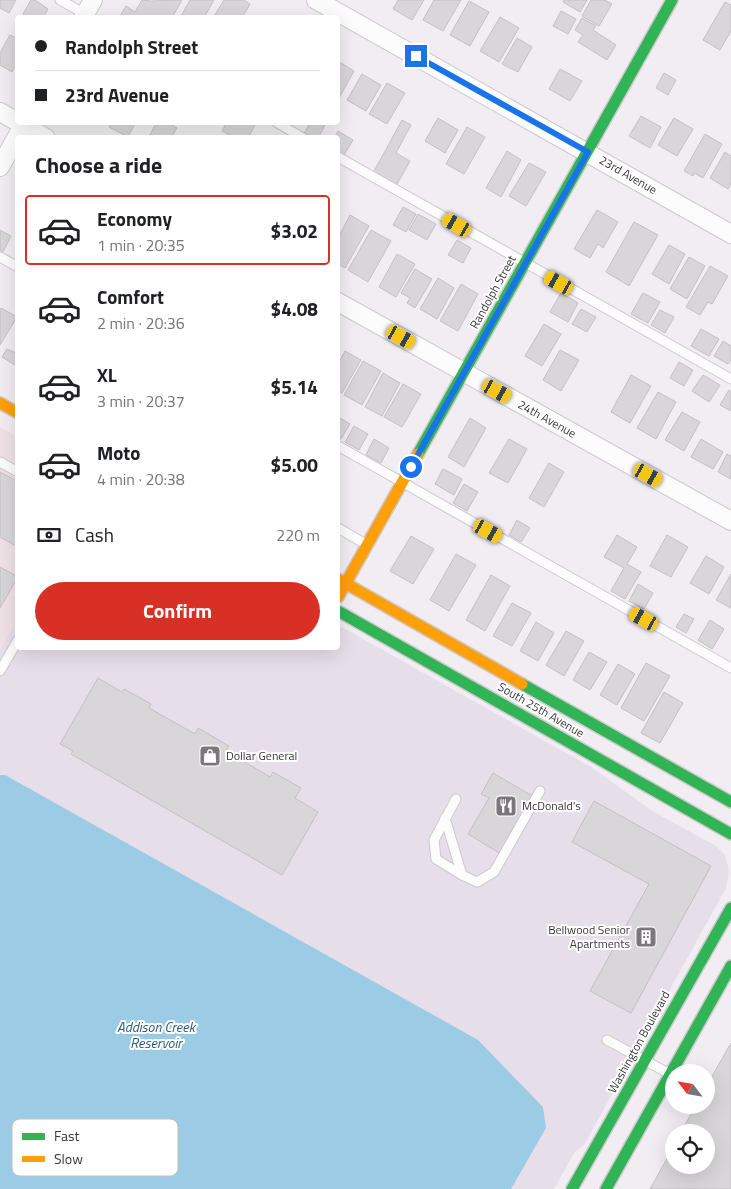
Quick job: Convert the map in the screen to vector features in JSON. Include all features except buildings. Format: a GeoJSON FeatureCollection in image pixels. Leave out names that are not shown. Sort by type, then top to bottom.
{"type":"FeatureCollection","features":[{"type":"Feature","properties":{"kind":"street","name":"23rd Avenue"},"geometry":{"type":"LineString","coordinates":[[316,0],[731,234]]}},
{"type":"Feature","properties":{"kind":"street","name":"Randolph Street"},"geometry":{"type":"LineString","coordinates":[[341,581],[367,545],[672,0]]}},
{"type":"Feature","properties":{"kind":"street"},"geometry":{"type":"LineString","coordinates":[[0,112],[15,120]]}},
{"type":"Feature","properties":{"kind":"street"},"geometry":{"type":"LineString","coordinates":[[24,125],[41,135]]}},
{"type":"Feature","properties":{"kind":"street"},"geometry":{"type":"LineString","coordinates":[[0,167],[15,136]]}},
{"type":"Feature","properties":{"kind":"street","name":"24th Avenue"},"geometry":{"type":"LineString","coordinates":[[340,303],[731,521]]}},
{"type":"Feature","properties":{"kind":"street"},"geometry":{"type":"LineString","coordinates":[[0,403],[15,411]]}},
{"type":"Feature","properties":{"kind":"street","name":"South 25th Avenue"},"geometry":{"type":"LineString","coordinates":[[341,581],[471,670],[731,834]]}},
{"type":"Feature","properties":{"kind":"street","name":"South 25th Avenue"},"geometry":{"type":"LineString","coordinates":[[340,611],[471,670],[731,802]]}},
{"type":"Feature","properties":{"kind":"street","name":"Washington Boulevard"},"geometry":{"type":"LineString","coordinates":[[572,1189],[731,908]]}},
{"type":"Feature","properties":{"kind":"street"},"geometry":{"type":"LineString","coordinates":[[676,1064],[726,987],[731,966]]}},
{"type":"Feature","properties":{"kind":"street"},"geometry":{"type":"LineString","coordinates":[[606,1189],[665,1083]]}},
{"type":"Feature","properties":{"kind":"lane"},"geometry":{"type":"LineString","coordinates":[[60,0],[88,12]]}},
{"type":"Feature","properties":{"kind":"lane"},"geometry":{"type":"LineString","coordinates":[[281,125],[298,135]]}},
{"type":"Feature","properties":{"kind":"lane"},"geometry":{"type":"LineString","coordinates":[[340,158],[731,379]]}},
{"type":"Feature","properties":{"kind":"lane"},"geometry":{"type":"LineString","coordinates":[[0,257],[15,265]]}},
{"type":"Feature","properties":{"kind":"lane"},"geometry":{"type":"LineString","coordinates":[[340,447],[731,668]]}},
{"type":"Feature","properties":{"kind":"lane"},"geometry":{"type":"LineString","coordinates":[[0,462],[15,470]]}},
{"type":"Feature","properties":{"kind":"lane"},"geometry":{"type":"LineString","coordinates":[[340,529],[367,545]]}},
{"type":"Feature","properties":{"kind":"lane"},"geometry":{"type":"LineString","coordinates":[[0,671],[15,645]]}},
{"type":"Feature","properties":{"kind":"lane"},"geometry":{"type":"LineString","coordinates":[[456,799],[434,840],[436,859],[477,882],[494,872],[540,791]]}},
{"type":"Feature","properties":{"kind":"lane"},"geometry":{"type":"LineString","coordinates":[[445,818],[462,875]]}},
{"type":"Feature","properties":{"kind":"lane"},"geometry":{"type":"LineString","coordinates":[[607,1040],[665,1071]]}},
{"type":"Feature","properties":{"kind":"shaded area"},"geometry":{"type":"Polygon","coordinates":[[[0,427],[15,435],[15,623],[0,650],[0,427]]]}},
{"type":"Feature","properties":{"kind":"shaded area"},"geometry":{"type":"Polygon","coordinates":[[[15,623],[15,650],[340,650],[340,626],[591,767],[654,812],[716,846],[725,855],[729,871],[726,888],[584,1145],[574,1153],[554,1189],[0,1189],[0,650],[15,623]]]}},
{"type":"Feature","properties":{"kind":"water","name":"Addison Creek Reservoir"},"geometry":{"type":"Polygon","coordinates":[[[0,775],[5,775],[478,1040],[543,1107],[546,1128],[511,1189],[0,1189],[0,775]]]}},
{"type":"Feature","properties":{"kind":"traffic: fast"},"geometry":{"type":"LineString","coordinates":[[418,454],[672,0]]}},
{"type":"Feature","properties":{"kind":"traffic: fast"},"geometry":{"type":"LineString","coordinates":[[340,612],[731,834]]}},
{"type":"Feature","properties":{"kind":"traffic: fast"},"geometry":{"type":"LineString","coordinates":[[522,684],[731,802]]}},
{"type":"Feature","properties":{"kind":"traffic: fast"},"geometry":{"type":"LineString","coordinates":[[572,1189],[731,908]]}},
{"type":"Feature","properties":{"kind":"traffic: fast"},"geometry":{"type":"LineString","coordinates":[[606,1189],[731,966]]}},
{"type":"Feature","properties":{"kind":"traffic: slow"},"geometry":{"type":"LineString","coordinates":[[0,403],[15,411]]}},
{"type":"Feature","properties":{"kind":"traffic: slow"},"geometry":{"type":"LineString","coordinates":[[340,593],[418,454]]}},
{"type":"Feature","properties":{"kind":"traffic: slow"},"geometry":{"type":"LineString","coordinates":[[340,580],[522,684]]}},
{"type":"Feature","properties":{"kind":"place","name":"Dollar General"},"geometry":{"type":"Point","coordinates":[210,756]}},
{"type":"Feature","properties":{"kind":"place","name":"McDonald's"},"geometry":{"type":"Point","coordinates":[506,806]}},
{"type":"Feature","properties":{"kind":"place","name":"Bellwood Senior Apartments"},"geometry":{"type":"Point","coordinates":[646,937]}},
{"type":"Feature","properties":{"kind":"route"},"geometry":{"type":"LineString","coordinates":[[411,467],[588,152],[416,56]]}}]}
